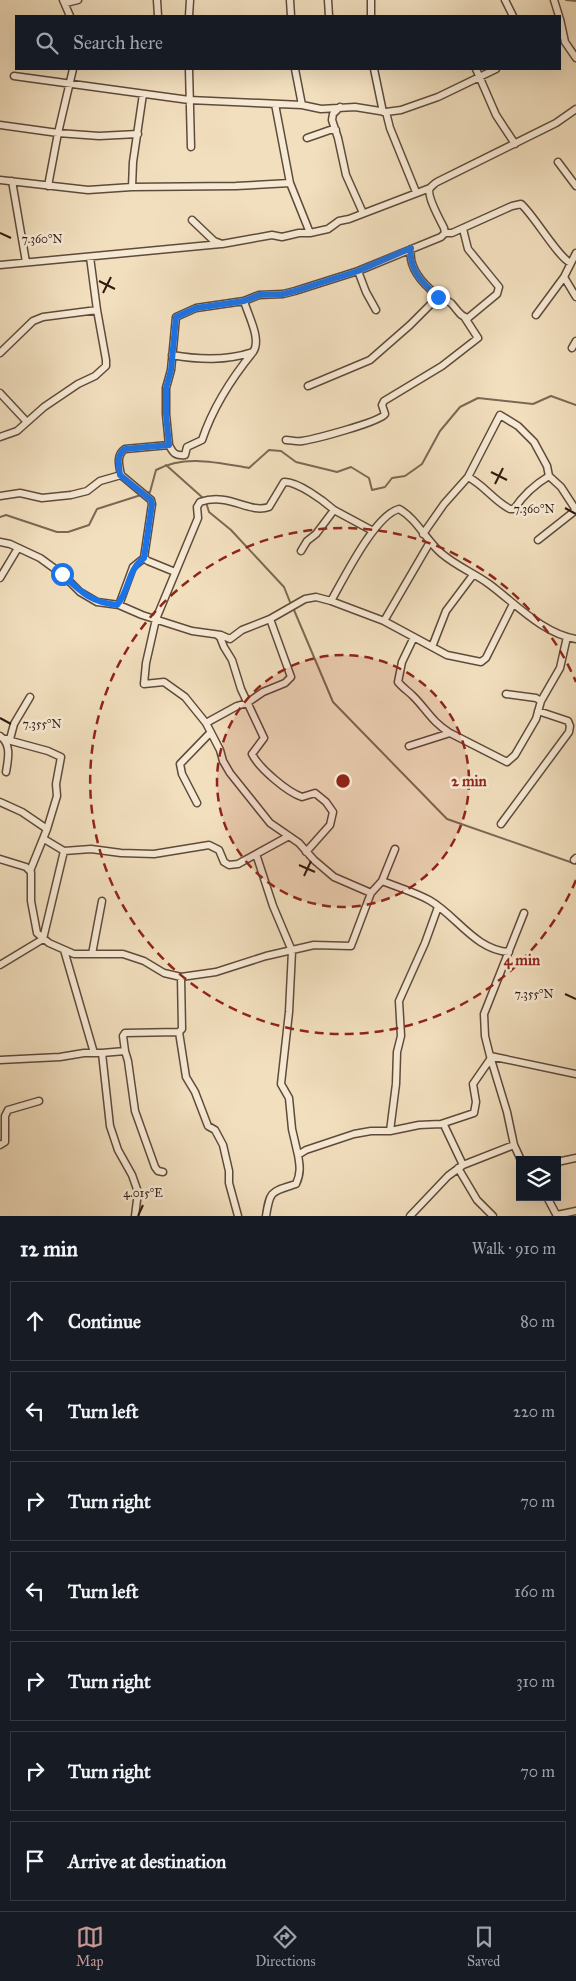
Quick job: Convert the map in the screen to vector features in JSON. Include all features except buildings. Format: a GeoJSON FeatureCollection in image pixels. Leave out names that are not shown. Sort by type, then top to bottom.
{"type":"FeatureCollection","features":[{"type":"Feature","properties":{"kind":"street"},"geometry":{"type":"LineString","coordinates":[[70,15],[65,2],[78,0]]}},
{"type":"Feature","properties":{"kind":"street"},"geometry":{"type":"LineString","coordinates":[[157,0],[158,15]]}},
{"type":"Feature","properties":{"kind":"street"},"geometry":{"type":"LineString","coordinates":[[189,15],[190,0]]}},
{"type":"Feature","properties":{"kind":"street"},"geometry":{"type":"LineString","coordinates":[[290,0],[291,15]]}},
{"type":"Feature","properties":{"kind":"street"},"geometry":{"type":"LineString","coordinates":[[328,0],[329,15]]}},
{"type":"Feature","properties":{"kind":"street"},"geometry":{"type":"LineString","coordinates":[[371,0],[372,15]]}},
{"type":"Feature","properties":{"kind":"street"},"geometry":{"type":"LineString","coordinates":[[505,0],[512,15]]}},
{"type":"Feature","properties":{"kind":"street"},"geometry":{"type":"LineString","coordinates":[[554,0],[558,15]]}},
{"type":"Feature","properties":{"kind":"street"},"geometry":{"type":"LineString","coordinates":[[561,34],[576,58]]}},
{"type":"Feature","properties":{"kind":"street"},"geometry":{"type":"LineString","coordinates":[[48,186],[73,70]]}},
{"type":"Feature","properties":{"kind":"street"},"geometry":{"type":"LineString","coordinates":[[189,70],[191,147]]}},
{"type":"Feature","properties":{"kind":"street"},"geometry":{"type":"LineString","coordinates":[[295,70],[302,105]]}},
{"type":"Feature","properties":{"kind":"street"},"geometry":{"type":"LineString","coordinates":[[374,70],[390,128],[416,192]]}},
{"type":"Feature","properties":{"kind":"street"},"geometry":{"type":"LineString","coordinates":[[476,70],[496,115],[515,144]]}},
{"type":"Feature","properties":{"kind":"street"},"geometry":{"type":"LineString","coordinates":[[14,76],[189,100],[302,105],[321,109],[355,107],[385,112],[400,110],[438,97],[494,70]]}},
{"type":"Feature","properties":{"kind":"street"},"geometry":{"type":"LineString","coordinates":[[132,187],[143,94]]}},
{"type":"Feature","properties":{"kind":"street"},"geometry":{"type":"LineString","coordinates":[[275,104],[290,183],[310,234]]}},
{"type":"Feature","properties":{"kind":"street"},"geometry":{"type":"LineString","coordinates":[[340,107],[333,114],[332,120],[346,175],[363,213]]}},
{"type":"Feature","properties":{"kind":"street"},"geometry":{"type":"LineString","coordinates":[[0,264],[161,249],[192,248],[272,236],[282,237],[298,233],[310,234],[328,229],[338,221],[430,188],[437,182],[556,123],[576,109]]}},
{"type":"Feature","properties":{"kind":"street"},"geometry":{"type":"LineString","coordinates":[[0,125],[58,133],[99,136],[138,134]]}},
{"type":"Feature","properties":{"kind":"street"},"geometry":{"type":"LineString","coordinates":[[307,138],[330,130],[336,130]]}},
{"type":"Feature","properties":{"kind":"street"},"geometry":{"type":"LineString","coordinates":[[558,162],[576,186]]}},
{"type":"Feature","properties":{"kind":"street"},"geometry":{"type":"LineString","coordinates":[[0,180],[88,190],[290,183]]}},
{"type":"Feature","properties":{"kind":"street"},"geometry":{"type":"LineString","coordinates":[[12,181],[26,262]]}},
{"type":"Feature","properties":{"kind":"street"},"geometry":{"type":"LineString","coordinates":[[430,188],[429,193],[445,233]]}},
{"type":"Feature","properties":{"kind":"street"},"geometry":{"type":"LineString","coordinates":[[244,301],[256,334],[257,347],[233,376],[209,419],[202,440],[187,447],[185,455],[177,456],[169,445],[166,414],[166,388],[171,370],[176,317],[196,308],[244,301],[259,295],[283,294],[358,271],[441,237],[445,233],[452,233],[463,229],[512,206],[521,204],[563,258],[571,264]]}},
{"type":"Feature","properties":{"kind":"street"},"geometry":{"type":"LineString","coordinates":[[192,220],[214,241],[222,244]]}},
{"type":"Feature","properties":{"kind":"street"},"geometry":{"type":"LineString","coordinates":[[463,229],[468,249],[499,287],[497,294],[468,318],[465,318]]}},
{"type":"Feature","properties":{"kind":"street"},"geometry":{"type":"LineString","coordinates":[[286,440],[301,441],[383,418],[385,414],[382,405],[384,401],[442,366],[478,338],[465,318],[450,302],[438,297],[420,280],[410,256],[411,248]]}},
{"type":"Feature","properties":{"kind":"street"},"geometry":{"type":"LineString","coordinates":[[536,315],[564,277],[576,253]]}},
{"type":"Feature","properties":{"kind":"street"},"geometry":{"type":"LineString","coordinates":[[0,437],[16,431],[44,407],[78,384],[95,376],[106,366],[90,257]]}},
{"type":"Feature","properties":{"kind":"street"},"geometry":{"type":"LineString","coordinates":[[358,271],[366,292],[376,310]]}},
{"type":"Feature","properties":{"kind":"street"},"geometry":{"type":"LineString","coordinates":[[564,277],[576,297]]}},
{"type":"Feature","properties":{"kind":"street"},"geometry":{"type":"LineString","coordinates":[[308,386],[370,360],[410,325],[438,297]]}},
{"type":"Feature","properties":{"kind":"street"},"geometry":{"type":"LineString","coordinates":[[0,353],[33,321],[43,317],[97,310]]}},
{"type":"Feature","properties":{"kind":"street"},"geometry":{"type":"LineString","coordinates":[[572,348],[576,341]]}},
{"type":"Feature","properties":{"kind":"street"},"geometry":{"type":"LineString","coordinates":[[172,355],[196,360],[214,360],[254,352]]}},
{"type":"Feature","properties":{"kind":"street"},"geometry":{"type":"LineString","coordinates":[[0,393],[27,422]]}},
{"type":"Feature","properties":{"kind":"street"},"geometry":{"type":"LineString","coordinates":[[423,534],[444,504],[468,477],[500,415],[518,426],[534,442],[547,466],[549,476],[561,487],[576,510],[538,540]]}},
{"type":"Feature","properties":{"kind":"street"},"geometry":{"type":"LineString","coordinates":[[119,604],[134,566],[144,558],[152,504],[151,500],[120,475],[118,457],[120,452],[125,449],[169,445]]}},
{"type":"Feature","properties":{"kind":"street"},"geometry":{"type":"LineString","coordinates":[[0,496],[20,494],[42,498],[71,495],[86,490],[100,481],[120,475]]}},
{"type":"Feature","properties":{"kind":"street"},"geometry":{"type":"LineString","coordinates":[[468,477],[510,510],[514,509],[533,486],[549,476]]}},
{"type":"Feature","properties":{"kind":"street"},"geometry":{"type":"LineString","coordinates":[[371,893],[334,877],[306,852],[299,843],[270,823],[230,773],[206,723],[185,696],[164,682],[144,684],[146,663],[156,618],[198,518],[200,502],[214,498],[232,500],[257,509],[264,509],[269,507],[284,482],[289,482],[306,490],[334,510],[374,532]]}},
{"type":"Feature","properties":{"kind":"street"},"geometry":{"type":"LineString","coordinates":[[331,600],[346,573],[384,517],[392,510],[399,509],[406,513],[442,554],[490,584],[541,625],[576,639]]}},
{"type":"Feature","properties":{"kind":"street"},"geometry":{"type":"LineString","coordinates":[[301,551],[307,541],[316,534],[334,510]]}},
{"type":"Feature","properties":{"kind":"street"},"geometry":{"type":"LineString","coordinates":[[0,542],[40,558],[62,574],[87,597],[97,602],[119,604],[192,631],[216,634],[230,639],[242,630],[270,619],[305,599],[316,597],[331,600],[384,622],[448,655],[481,662],[486,658],[513,604]]}},
{"type":"Feature","properties":{"kind":"street"},"geometry":{"type":"LineString","coordinates":[[384,622],[430,542]]}},
{"type":"Feature","properties":{"kind":"street"},"geometry":{"type":"LineString","coordinates":[[0,578],[18,548]]}},
{"type":"Feature","properties":{"kind":"street"},"geometry":{"type":"LineString","coordinates":[[144,558],[175,572]]}},
{"type":"Feature","properties":{"kind":"street"},"geometry":{"type":"LineString","coordinates":[[432,647],[446,611],[473,575]]}},
{"type":"Feature","properties":{"kind":"street"},"geometry":{"type":"LineString","coordinates":[[206,723],[236,706],[247,703],[263,692],[286,683],[291,676],[270,619]]}},
{"type":"Feature","properties":{"kind":"street"},"geometry":{"type":"LineString","coordinates":[[216,634],[220,637],[232,660],[247,703],[264,738],[252,754],[255,760],[281,786],[302,797],[315,793],[326,802],[333,812],[330,825],[306,852]]}},
{"type":"Feature","properties":{"kind":"street"},"geometry":{"type":"LineString","coordinates":[[414,637],[402,662],[398,682],[404,690],[413,695],[428,715],[450,734],[507,762],[515,755],[524,742],[536,719],[541,701],[560,668],[567,637]]}},
{"type":"Feature","properties":{"kind":"street"},"geometry":{"type":"LineString","coordinates":[[506,694],[536,698],[541,701]]}},
{"type":"Feature","properties":{"kind":"street"},"geometry":{"type":"LineString","coordinates":[[2,738],[10,739],[14,724],[30,697]]}},
{"type":"Feature","properties":{"kind":"street"},"geometry":{"type":"LineString","coordinates":[[501,824],[569,732],[570,726],[568,721],[538,711]]}},
{"type":"Feature","properties":{"kind":"street"},"geometry":{"type":"LineString","coordinates":[[197,803],[182,774],[180,764],[210,733]]}},
{"type":"Feature","properties":{"kind":"street"},"geometry":{"type":"LineString","coordinates":[[409,746],[450,734]]}},
{"type":"Feature","properties":{"kind":"street"},"geometry":{"type":"LineString","coordinates":[[2,738],[7,744],[9,758],[6,772]]}},
{"type":"Feature","properties":{"kind":"street"},"geometry":{"type":"LineString","coordinates":[[2,738],[48,751],[61,757],[56,784],[56,796],[44,839],[30,871],[32,875],[31,901],[37,933],[43,939],[74,954],[123,954],[144,961],[164,973],[181,977],[216,972],[292,950],[314,946],[351,946],[371,893],[382,881],[395,849]]}},
{"type":"Feature","properties":{"kind":"street"},"geometry":{"type":"LineString","coordinates":[[0,802],[22,812],[47,829]]}},
{"type":"Feature","properties":{"kind":"street"},"geometry":{"type":"LineString","coordinates":[[44,839],[64,851],[91,849],[121,853],[154,854],[209,845],[219,850],[224,862],[230,865],[238,864],[289,836]]}},
{"type":"Feature","properties":{"kind":"street"},"geometry":{"type":"LineString","coordinates":[[0,965],[43,939],[64,851]]}},
{"type":"Feature","properties":{"kind":"street"},"geometry":{"type":"LineString","coordinates":[[256,854],[273,906],[292,950],[289,1012],[280,1084],[289,1098],[292,1129],[301,1168],[296,1184],[273,1192],[267,1202],[266,1216]]}},
{"type":"Feature","properties":{"kind":"street"},"geometry":{"type":"LineString","coordinates":[[0,859],[30,871]]}},
{"type":"Feature","properties":{"kind":"street"},"geometry":{"type":"LineString","coordinates":[[382,881],[429,900],[447,912],[480,942],[499,952],[508,952]]}},
{"type":"Feature","properties":{"kind":"street"},"geometry":{"type":"LineString","coordinates":[[92,954],[102,901]]}},
{"type":"Feature","properties":{"kind":"street"},"geometry":{"type":"LineString","coordinates":[[390,1131],[396,1084],[397,1052],[401,1036],[398,1001],[425,943],[438,907]]}},
{"type":"Feature","properties":{"kind":"street"},"geometry":{"type":"LineString","coordinates":[[519,1156],[514,1146],[507,1112],[485,1036],[484,1014],[524,913]]}},
{"type":"Feature","properties":{"kind":"street"},"geometry":{"type":"LineString","coordinates":[[64,950],[98,1053],[110,1126],[118,1150],[132,1175],[138,1192],[135,1216]]}},
{"type":"Feature","properties":{"kind":"street"},"geometry":{"type":"LineString","coordinates":[[181,977],[182,1029],[179,1032],[186,1077],[195,1092],[208,1126],[215,1130],[222,1145],[230,1172],[229,1183],[238,1216]]}},
{"type":"Feature","properties":{"kind":"street"},"geometry":{"type":"LineString","coordinates":[[163,1172],[158,1172],[155,1167],[134,1111],[123,1036],[125,1033],[179,1032]]}},
{"type":"Feature","properties":{"kind":"street"},"geometry":{"type":"LineString","coordinates":[[0,1060],[125,1051]]}},
{"type":"Feature","properties":{"kind":"street"},"geometry":{"type":"LineString","coordinates":[[298,1155],[306,1150],[354,1134],[370,1131],[390,1131],[419,1125],[441,1124],[474,1113],[476,1102],[473,1084],[491,1057]]}},
{"type":"Feature","properties":{"kind":"street"},"geometry":{"type":"LineString","coordinates":[[491,1057],[576,1074]]}},
{"type":"Feature","properties":{"kind":"street"},"geometry":{"type":"LineString","coordinates":[[0,1145],[5,1142],[5,1116],[8,1110],[39,1101]]}},
{"type":"Feature","properties":{"kind":"street"},"geometry":{"type":"LineString","coordinates":[[441,1124],[444,1125],[477,1200],[493,1216]]}},
{"type":"Feature","properties":{"kind":"street"},"geometry":{"type":"LineString","coordinates":[[410,1216],[448,1176],[461,1167],[514,1146]]}},
{"type":"Feature","properties":{"kind":"street"},"geometry":{"type":"LineString","coordinates":[[561,1161],[576,1158]]}},
{"type":"Feature","properties":{"kind":"street"},"geometry":{"type":"LineString","coordinates":[[549,1201],[557,1216],[576,1211]]}},
{"type":"Feature","properties":{"kind":"waterway"},"geometry":{"type":"LineString","coordinates":[[566,0],[576,1]]}},
{"type":"Feature","properties":{"kind":"waterway"},"geometry":{"type":"LineString","coordinates":[[145,493],[150,492],[156,470],[167,465],[179,462],[202,461],[249,468],[269,450],[281,451],[296,462],[337,472],[351,467],[369,478],[372,490],[385,487],[392,478],[405,476],[422,464],[440,431],[460,407],[478,398],[533,404],[551,396],[576,405]]}},
{"type":"Feature","properties":{"kind":"waterway"},"geometry":{"type":"LineString","coordinates":[[166,465],[203,498]]}},
{"type":"Feature","properties":{"kind":"waterway"},"geometry":{"type":"LineString","coordinates":[[0,517],[6,515],[57,532],[68,532],[89,525],[97,509],[141,495]]}},
{"type":"Feature","properties":{"kind":"waterway"},"geometry":{"type":"LineString","coordinates":[[206,502],[209,512],[231,530],[284,587],[290,602]]}},
{"type":"Feature","properties":{"kind":"waterway"},"geometry":{"type":"LineString","coordinates":[[294,610],[333,702],[447,819],[576,864]]}},
{"type":"Feature","properties":{"kind":"route"},"geometry":{"type":"LineString","coordinates":[[62,574],[87,597],[97,602],[117,605],[134,566],[144,558],[151,500],[120,475],[118,457],[120,452],[125,449],[169,445],[166,388],[171,370],[176,317],[196,308],[244,301],[259,295],[283,294],[295,291],[358,271],[411,248],[410,256],[420,280],[438,297]]}}]}
